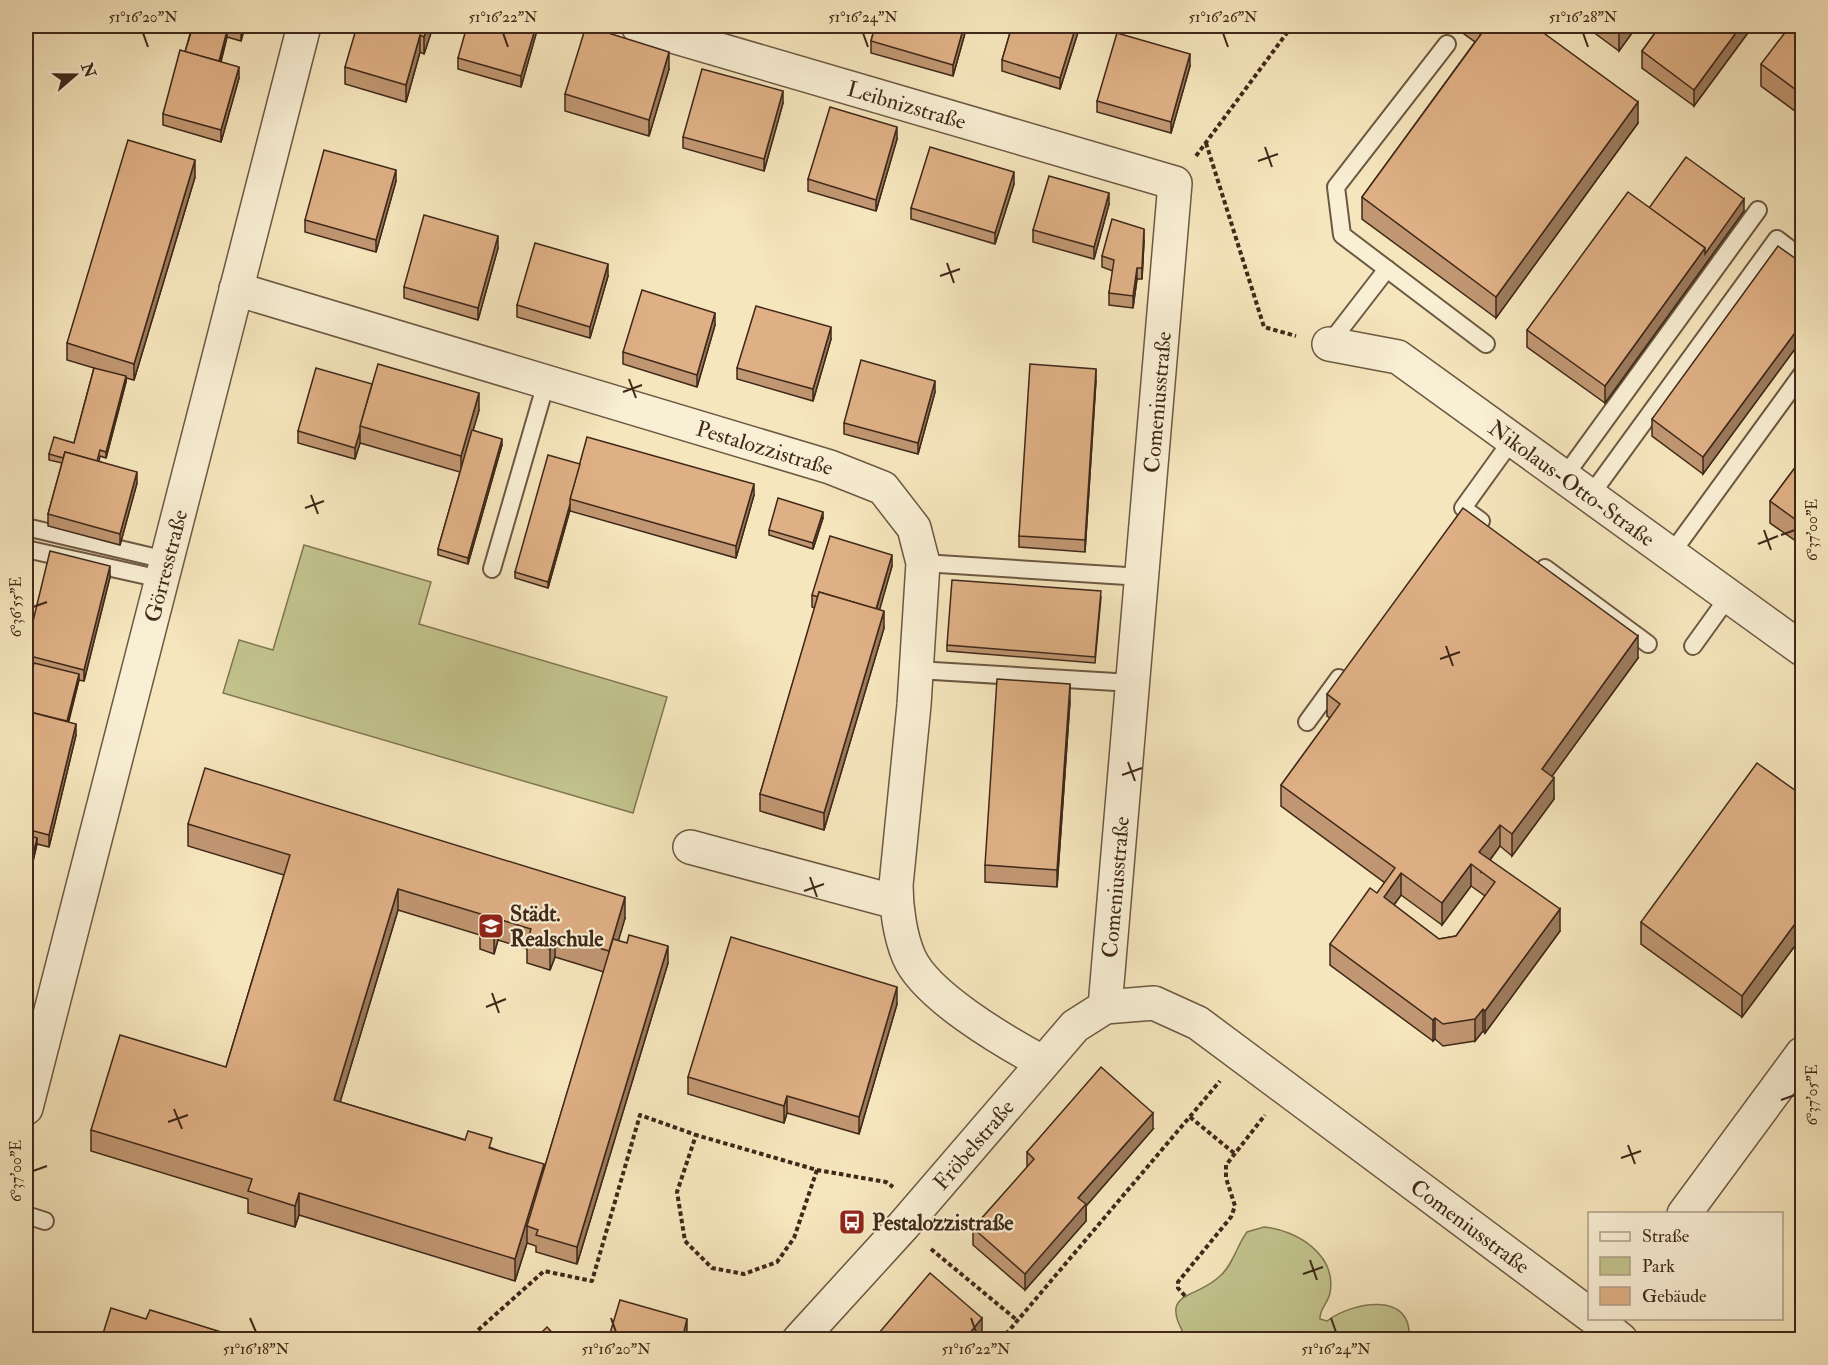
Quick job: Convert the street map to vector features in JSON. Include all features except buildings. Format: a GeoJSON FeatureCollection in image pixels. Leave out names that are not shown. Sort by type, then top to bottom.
{"type":"FeatureCollection","features":[{"type":"Feature","properties":{"kind":"street","name":"Görresstraße"},"geometry":{"type":"LineString","coordinates":[[26,1108],[304,26]]}},
{"type":"Feature","properties":{"kind":"street","name":"Leibnizstraße"},"geometry":{"type":"LineString","coordinates":[[638,26],[1175,183]]}},
{"type":"Feature","properties":{"kind":"street","name":"Comeniusstraße"},"geometry":{"type":"LineString","coordinates":[[1175,183],[1105,1007],[1154,1003],[1198,1023],[1588,1314]]}},
{"type":"Feature","properties":{"kind":"street","name":"Pestalozzistraße"},"geometry":{"type":"LineString","coordinates":[[236,290],[830,468],[883,488],[915,528],[923,563],[896,902],[910,958],[930,984],[997,1037],[1042,1062]]}},
{"type":"Feature","properties":{"kind":"street","name":"Nikolaus-Otto-Straße"},"geometry":{"type":"LineString","coordinates":[[1329,344],[1398,357],[1803,649]]}},
{"type":"Feature","properties":{"kind":"street"},"geometry":{"type":"LineString","coordinates":[[690,847],[896,902]]}},
{"type":"Feature","properties":{"kind":"street","name":"Fröbelstraße"},"geometry":{"type":"LineString","coordinates":[[799,1340],[911,1216],[1075,1026],[1105,1007]]}},
{"type":"Feature","properties":{"kind":"street"},"geometry":{"type":"LineString","coordinates":[[1685,1212],[1803,1054]]}},
{"type":"Feature","properties":{"kind":"lane"},"geometry":{"type":"LineString","coordinates":[[1447,44],[1336,187],[1342,235],[1486,344]]}},
{"type":"Feature","properties":{"kind":"lane"},"geometry":{"type":"LineString","coordinates":[[1577,487],[1758,210]]}},
{"type":"Feature","properties":{"kind":"lane"},"geometry":{"type":"LineString","coordinates":[[1577,487],[1777,239],[1803,258]]}},
{"type":"Feature","properties":{"kind":"lane"},"geometry":{"type":"LineString","coordinates":[[1329,344],[1387,269]]}},
{"type":"Feature","properties":{"kind":"lane"},"geometry":{"type":"LineString","coordinates":[[1671,554],[1803,374]]}},
{"type":"Feature","properties":{"kind":"lane"},"geometry":{"type":"LineString","coordinates":[[492,569],[546,383]]}},
{"type":"Feature","properties":{"kind":"lane"},"geometry":{"type":"LineString","coordinates":[[1491,528],[1459,512],[1512,440]]}},
{"type":"Feature","properties":{"kind":"lane"},"geometry":{"type":"LineString","coordinates":[[26,527],[164,569]]}},
{"type":"Feature","properties":{"kind":"lane"},"geometry":{"type":"LineString","coordinates":[[26,549],[164,569]]}},
{"type":"Feature","properties":{"kind":"lane"},"geometry":{"type":"LineString","coordinates":[[1528,555],[1648,644]]}},
{"type":"Feature","properties":{"kind":"lane"},"geometry":{"type":"LineString","coordinates":[[923,563],[1142,577]]}},
{"type":"Feature","properties":{"kind":"lane"},"geometry":{"type":"LineString","coordinates":[[1693,646],[1729,596]]}},
{"type":"Feature","properties":{"kind":"lane"},"geometry":{"type":"LineString","coordinates":[[1307,722],[1347,666]]}},
{"type":"Feature","properties":{"kind":"lane"},"geometry":{"type":"LineString","coordinates":[[916,670],[1132,683]]}},
{"type":"Feature","properties":{"kind":"lane"},"geometry":{"type":"LineString","coordinates":[[26,1215],[45,1221]]}},
{"type":"Feature","properties":{"kind":"path"},"geometry":{"type":"LineString","coordinates":[[1175,183],[1292,26]]}},
{"type":"Feature","properties":{"kind":"path"},"geometry":{"type":"LineString","coordinates":[[1206,143],[1264,327],[1329,344]]}},
{"type":"Feature","properties":{"kind":"path"},"geometry":{"type":"LineString","coordinates":[[1001,1340],[1241,1055]]}},
{"type":"Feature","properties":{"kind":"path"},"geometry":{"type":"LineString","coordinates":[[1185,1296],[1178,1288],[1178,1282],[1231,1217],[1235,1206],[1226,1178],[1226,1165],[1233,1153],[1286,1088]]}},
{"type":"Feature","properties":{"kind":"path"},"geometry":{"type":"LineString","coordinates":[[467,1340],[544,1271],[592,1281],[640,1115],[696,1135],[817,1170],[886,1182],[911,1216],[1018,1321]]}},
{"type":"Feature","properties":{"kind":"path"},"geometry":{"type":"LineString","coordinates":[[1190,1117],[1233,1153]]}},
{"type":"Feature","properties":{"kind":"path"},"geometry":{"type":"LineString","coordinates":[[696,1135],[677,1192],[685,1240],[712,1268],[744,1274],[777,1262],[794,1238],[817,1170]]}},
{"type":"Feature","properties":{"kind":"green space"},"geometry":{"type":"Polygon","coordinates":[[[304,545],[431,582],[419,624],[667,697],[633,813],[223,693],[239,640],[273,650],[304,545]]]}},
{"type":"Feature","properties":{"kind":"green space"},"geometry":{"type":"Polygon","coordinates":[[[1264,1227],[1277,1229],[1301,1239],[1321,1256],[1331,1279],[1330,1293],[1320,1319],[1327,1321],[1351,1309],[1379,1304],[1401,1313],[1408,1323],[1409,1339],[1187,1339],[1179,1323],[1176,1312],[1177,1304],[1220,1276],[1232,1261],[1247,1232],[1264,1227]]]}},
{"type":"Feature","properties":{"kind":"place","name":"Städt. Realschule"},"geometry":{"type":"Point","coordinates":[491,926]}},
{"type":"Feature","properties":{"kind":"place","name":"Pestalozzistraße"},"geometry":{"type":"Point","coordinates":[852,1222]}}]}
